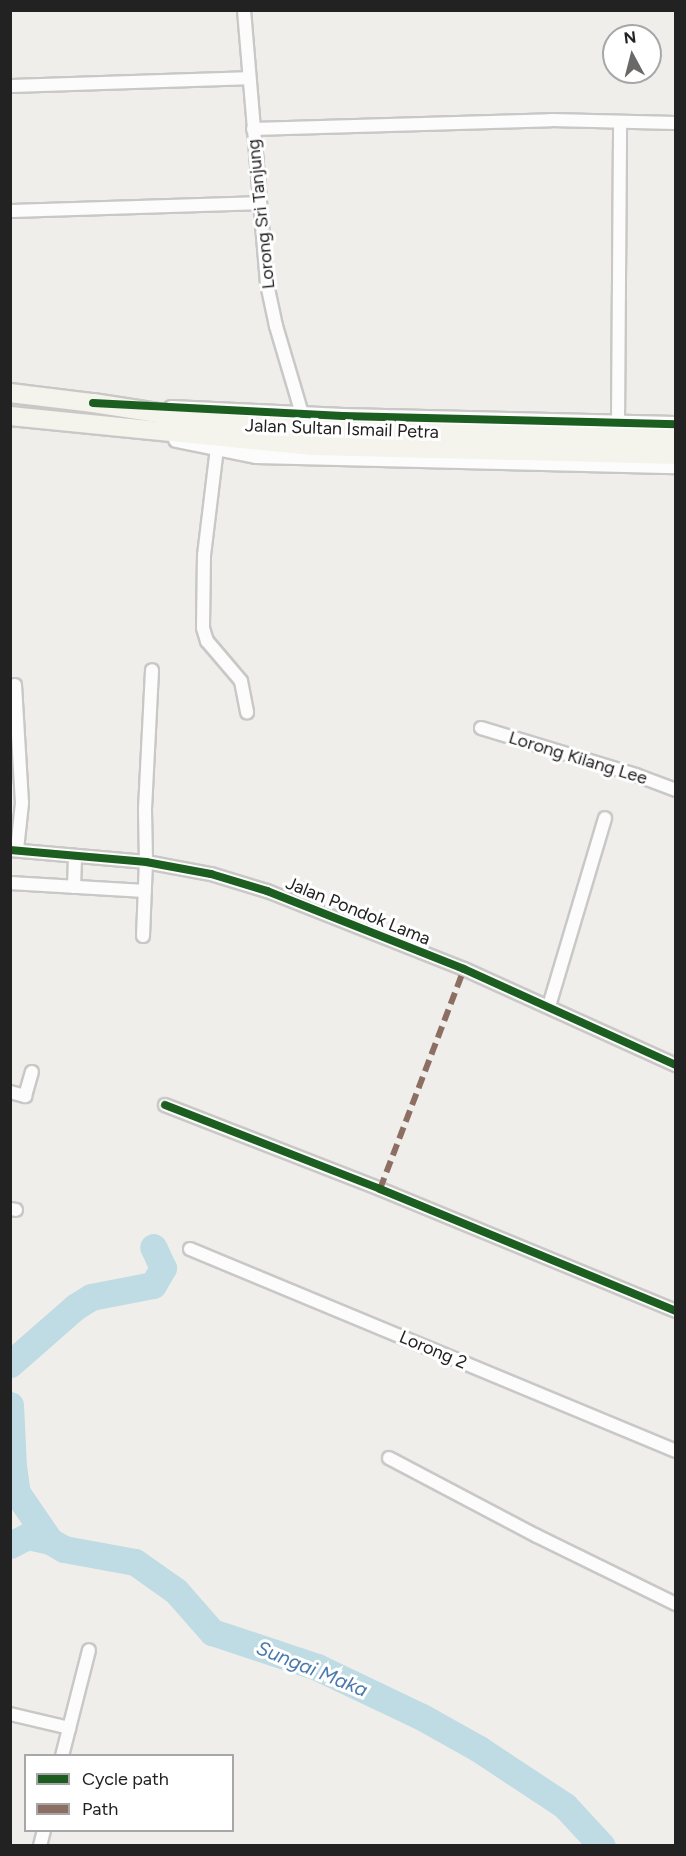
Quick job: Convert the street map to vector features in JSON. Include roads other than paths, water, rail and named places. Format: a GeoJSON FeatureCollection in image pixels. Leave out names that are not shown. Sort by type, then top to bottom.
{"type":"FeatureCollection","features":[{"type":"Feature","properties":{"kind":"main road","name":"Jalan Sultan Ismail Petra"},"geometry":{"type":"LineString","coordinates":[[10,393],[93,403],[312,438],[675,439]]}},
{"type":"Feature","properties":{"kind":"main road","name":"Jalan Sultan Ismail Petra"},"geometry":{"type":"LineString","coordinates":[[10,416],[312,438],[675,455]]}},
{"type":"Feature","properties":{"kind":"street","name":"Lorong Sri Tanjung"},"geometry":{"type":"LineString","coordinates":[[244,10],[258,202],[267,284],[276,326],[302,414]]}},
{"type":"Feature","properties":{"kind":"street"},"geometry":{"type":"LineString","coordinates":[[10,86],[248,78]]}},
{"type":"Feature","properties":{"kind":"street"},"geometry":{"type":"LineString","coordinates":[[253,129],[551,120],[675,123]]}},
{"type":"Feature","properties":{"kind":"street"},"geometry":{"type":"LineString","coordinates":[[618,423],[620,123]]}},
{"type":"Feature","properties":{"kind":"street"},"geometry":{"type":"LineString","coordinates":[[10,211],[258,202]]}},
{"type":"Feature","properties":{"kind":"street"},"geometry":{"type":"LineString","coordinates":[[93,403],[302,414],[675,424]]}},
{"type":"Feature","properties":{"kind":"street"},"geometry":{"type":"LineString","coordinates":[[109,425],[256,455],[675,465]]}},
{"type":"Feature","properties":{"kind":"street"},"geometry":{"type":"LineString","coordinates":[[217,448],[204,555],[203,628],[207,641],[241,681],[247,712]]}},
{"type":"Feature","properties":{"kind":"street"},"geometry":{"type":"LineString","coordinates":[[143,936],[146,862],[145,809],[152,670]]}},
{"type":"Feature","properties":{"kind":"street"},"geometry":{"type":"LineString","coordinates":[[14,850],[22,803],[15,685]]}},
{"type":"Feature","properties":{"kind":"street","name":"Lorong Kilang Lee"},"geometry":{"type":"LineString","coordinates":[[481,728],[636,775],[675,790]]}},
{"type":"Feature","properties":{"kind":"street"},"geometry":{"type":"LineString","coordinates":[[549,1006],[605,818]]}},
{"type":"Feature","properties":{"kind":"street","name":"Jalan Pondok Lama"},"geometry":{"type":"LineString","coordinates":[[14,850],[146,862],[211,874],[267,891],[464,969],[675,1065]]}},
{"type":"Feature","properties":{"kind":"street"},"geometry":{"type":"LineString","coordinates":[[74,887],[75,856]]}},
{"type":"Feature","properties":{"kind":"street"},"geometry":{"type":"LineString","coordinates":[[10,883],[145,891]]}},
{"type":"Feature","properties":{"kind":"street"},"geometry":{"type":"LineString","coordinates":[[10,1092],[25,1096],[32,1072]]}},
{"type":"Feature","properties":{"kind":"street"},"geometry":{"type":"LineString","coordinates":[[165,1105],[675,1311]]}},
{"type":"Feature","properties":{"kind":"street","name":"Lorong 2"},"geometry":{"type":"LineString","coordinates":[[190,1250],[675,1451]]}},
{"type":"Feature","properties":{"kind":"street"},"geometry":{"type":"LineString","coordinates":[[389,1458],[537,1536],[675,1604]]}},
{"type":"Feature","properties":{"kind":"street"},"geometry":{"type":"LineString","coordinates":[[62,1754],[89,1650]]}},
{"type":"Feature","properties":{"kind":"street"},"geometry":{"type":"LineString","coordinates":[[10,1714],[69,1728]]}},
{"type":"Feature","properties":{"kind":"waterway"},"geometry":{"type":"LineString","coordinates":[[10,1364],[75,1307],[91,1297],[153,1285],[163,1268],[153,1247]]}},
{"type":"Feature","properties":{"kind":"waterway"},"geometry":{"type":"LineString","coordinates":[[10,1405],[13,1466],[17,1493],[50,1541]]}},
{"type":"Feature","properties":{"kind":"waterway","name":"Sungai Maka"},"geometry":{"type":"LineString","coordinates":[[10,1545],[28,1536],[50,1541],[64,1549],[135,1562],[176,1591],[212,1632],[317,1667],[422,1717],[479,1749],[565,1806],[602,1846]]}}]}
